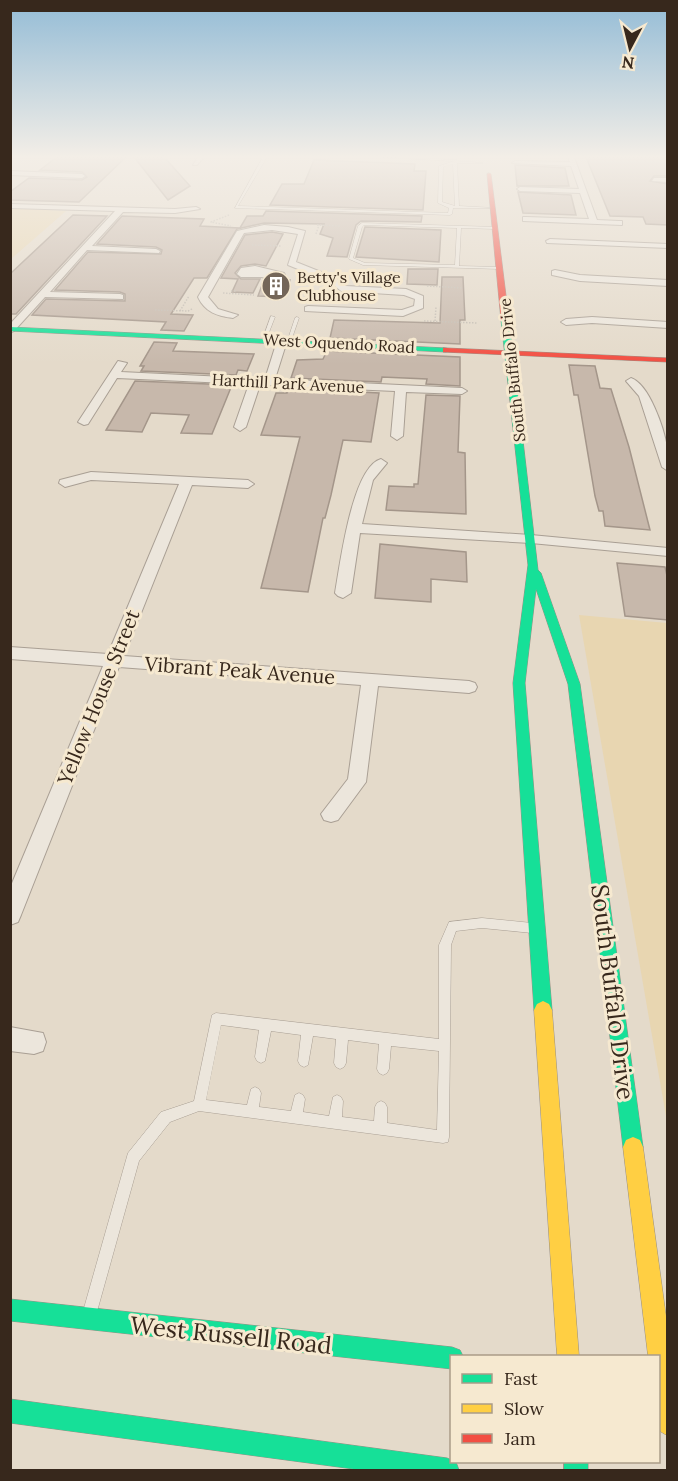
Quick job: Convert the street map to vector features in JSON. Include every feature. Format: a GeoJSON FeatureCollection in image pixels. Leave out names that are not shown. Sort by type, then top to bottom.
{"type":"FeatureCollection","features":[{"type":"Feature","properties":{"kind":"main road","name":"South Buffalo Drive"},"geometry":{"type":"LineString","coordinates":[[496,228],[533,565],[519,683],[568,1355]]}},
{"type":"Feature","properties":{"kind":"main road","name":"West Oquendo Road"},"geometry":{"type":"LineString","coordinates":[[11,329],[668,360]]}},
{"type":"Feature","properties":{"kind":"main road","name":"South Buffalo Drive"},"geometry":{"type":"LineString","coordinates":[[533,565],[574,684],[659,1355]]}},
{"type":"Feature","properties":{"kind":"main road","name":"West Russell Road"},"geometry":{"type":"LineString","coordinates":[[10,1311],[450,1359]]}},
{"type":"Feature","properties":{"kind":"main road","name":"South Buffalo Drive"},"geometry":{"type":"LineString","coordinates":[[660,1362],[668,1424]]}},
{"type":"Feature","properties":{"kind":"main road"},"geometry":{"type":"LineString","coordinates":[[10,1411],[447,1470]]}},
{"type":"Feature","properties":{"kind":"street"},"geometry":{"type":"LineString","coordinates":[[11,329],[106,226]]}},
{"type":"Feature","properties":{"kind":"street"},"geometry":{"type":"LineString","coordinates":[[233,315],[220,314],[211,309],[204,297],[241,231],[251,228],[302,233],[291,263],[294,267],[333,280],[344,289],[406,292],[420,298],[418,308],[403,313],[308,309]]}},
{"type":"Feature","properties":{"kind":"street"},"geometry":{"type":"LineString","coordinates":[[550,241],[668,246]]}},
{"type":"Feature","properties":{"kind":"street"},"geometry":{"type":"LineString","coordinates":[[86,248],[156,251]]}},
{"type":"Feature","properties":{"kind":"street"},"geometry":{"type":"LineString","coordinates":[[555,273],[580,278],[668,282]]}},
{"type":"Feature","properties":{"kind":"street"},"geometry":{"type":"LineString","coordinates":[[43,294],[120,297]]}},
{"type":"Feature","properties":{"kind":"street"},"geometry":{"type":"LineString","coordinates":[[566,322],[592,320],[668,325]]}},
{"type":"Feature","properties":{"kind":"street"},"geometry":{"type":"LineString","coordinates":[[269,382],[285,341]]}},
{"type":"Feature","properties":{"kind":"street"},"geometry":{"type":"LineString","coordinates":[[84,422],[122,363]]}},
{"type":"Feature","properties":{"kind":"street","name":"Harthill Park Avenue"},"geometry":{"type":"LineString","coordinates":[[113,375],[462,391]]}},
{"type":"Feature","properties":{"kind":"street"},"geometry":{"type":"LineString","coordinates":[[240,428],[256,381]]}},
{"type":"Feature","properties":{"kind":"street"},"geometry":{"type":"LineString","coordinates":[[631,381],[644,395],[668,467]]}},
{"type":"Feature","properties":{"kind":"street"},"geometry":{"type":"LineString","coordinates":[[397,436],[401,388]]}},
{"type":"Feature","properties":{"kind":"street"},"geometry":{"type":"LineString","coordinates":[[343,593],[354,528],[367,479],[381,463]]}},
{"type":"Feature","properties":{"kind":"street"},"geometry":{"type":"LineString","coordinates":[[65,483],[91,476],[248,484]]}},
{"type":"Feature","properties":{"kind":"street","name":"Yellow House Street"},"geometry":{"type":"LineString","coordinates":[[10,915],[187,480]]}},
{"type":"Feature","properties":{"kind":"street"},"geometry":{"type":"LineString","coordinates":[[354,528],[668,552]]}},
{"type":"Feature","properties":{"kind":"street","name":"Vibrant Peak Avenue"},"geometry":{"type":"LineString","coordinates":[[10,653],[469,687]]}},
{"type":"Feature","properties":{"kind":"street"},"geometry":{"type":"LineString","coordinates":[[331,814],[357,782],[370,679]]}},
{"type":"Feature","properties":{"kind":"lane"},"geometry":{"type":"LineString","coordinates":[[360,226],[351,259],[364,264],[500,268]]}},
{"type":"Feature","properties":{"kind":"lane"},"geometry":{"type":"LineString","coordinates":[[458,267],[459,226]]}},
{"type":"Feature","properties":{"kind":"lane"},"geometry":{"type":"LineString","coordinates":[[461,226],[496,228]]}},
{"type":"Feature","properties":{"kind":"lane"},"geometry":{"type":"LineString","coordinates":[[264,340],[273,317]]}},
{"type":"Feature","properties":{"kind":"lane"},"geometry":{"type":"LineString","coordinates":[[285,341],[297,318]]}},
{"type":"Feature","properties":{"kind":"lane"},"geometry":{"type":"LineString","coordinates":[[88,1319],[133,1158],[166,1117],[200,1105],[443,1137],[444,945],[453,926],[482,923],[537,929]]}},
{"type":"Feature","properties":{"kind":"lane"},"geometry":{"type":"LineString","coordinates":[[200,1105],[216,1019],[445,1046]]}},
{"type":"Feature","properties":{"kind":"lane"},"geometry":{"type":"LineString","coordinates":[[261,1057],[266,1026]]}},
{"type":"Feature","properties":{"kind":"lane"},"geometry":{"type":"LineString","coordinates":[[304,1061],[308,1030]]}},
{"type":"Feature","properties":{"kind":"lane"},"geometry":{"type":"LineString","coordinates":[[340,1063],[342,1034]]}},
{"type":"Feature","properties":{"kind":"lane"},"geometry":{"type":"LineString","coordinates":[[383,1069],[385,1039]]}},
{"type":"Feature","properties":{"kind":"lane"},"geometry":{"type":"LineString","coordinates":[[252,1112],[255,1093]]}},
{"type":"Feature","properties":{"kind":"lane"},"geometry":{"type":"LineString","coordinates":[[296,1118],[299,1099]]}},
{"type":"Feature","properties":{"kind":"lane"},"geometry":{"type":"LineString","coordinates":[[335,1123],[337,1101]]}},
{"type":"Feature","properties":{"kind":"lane"},"geometry":{"type":"LineString","coordinates":[[380,1129],[381,1107]]}},
{"type":"Feature","properties":{"kind":"path"},"geometry":{"type":"LineString","coordinates":[[231,226],[235,227]]}},
{"type":"Feature","properties":{"kind":"path"},"geometry":{"type":"LineString","coordinates":[[246,245],[282,246]]}},
{"type":"Feature","properties":{"kind":"path"},"geometry":{"type":"LineString","coordinates":[[230,292],[235,284]]}},
{"type":"Feature","properties":{"kind":"path"},"geometry":{"type":"LineString","coordinates":[[223,293],[237,291]]}},
{"type":"Feature","properties":{"kind":"path"},"geometry":{"type":"LineString","coordinates":[[230,292],[254,295]]}},
{"type":"Feature","properties":{"kind":"path"},"geometry":{"type":"LineString","coordinates":[[245,300],[247,296]]}},
{"type":"Feature","properties":{"kind":"path"},"geometry":{"type":"LineString","coordinates":[[155,309],[188,311],[193,306]]}},
{"type":"Feature","properties":{"kind":"sand"},"geometry":{"type":"Polygon","coordinates":[[[11,226],[49,226],[11,259],[11,226]]]}},
{"type":"Feature","properties":{"kind":"sand"},"geometry":{"type":"Polygon","coordinates":[[[579,615],[667,623],[667,1122],[579,615]]]}},
{"type":"Feature","properties":{"kind":"building"},"geometry":{"type":"Polygon","coordinates":[[[61,226],[98,226],[16,314],[10,314],[10,274],[61,226]]]}},
{"type":"Feature","properties":{"kind":"building"},"geometry":{"type":"Polygon","coordinates":[[[113,226],[240,228],[250,226],[237,229],[207,278],[194,278],[171,314],[193,315],[184,331],[161,330],[166,322],[32,315],[46,299],[125,301],[125,294],[120,292],[55,290],[88,252],[161,254],[162,250],[156,247],[97,244],[113,226]]]}},
{"type":"Feature","properties":{"kind":"building"},"geometry":{"type":"Polygon","coordinates":[[[323,226],[356,226],[347,257],[327,256],[333,238],[320,234],[323,226]]]}},
{"type":"Feature","properties":{"kind":"building"},"geometry":{"type":"Polygon","coordinates":[[[365,227],[441,230],[439,262],[356,257],[365,227]]]}},
{"type":"Feature","properties":{"kind":"building"},"geometry":{"type":"Polygon","coordinates":[[[272,232],[283,234],[266,266],[255,264],[241,266],[235,273],[241,279],[260,279],[253,293],[232,292],[238,279],[221,278],[245,235],[272,232]]]}},
{"type":"Feature","properties":{"kind":"building"},"geometry":{"type":"Polygon","coordinates":[[[408,269],[438,269],[437,285],[407,284],[408,269]]]}},
{"type":"Feature","properties":{"kind":"building"},"geometry":{"type":"Polygon","coordinates":[[[442,277],[463,277],[465,320],[460,320],[460,344],[330,338],[334,320],[440,323],[442,277]]]}},
{"type":"Feature","properties":{"kind":"building"},"geometry":{"type":"Polygon","coordinates":[[[264,280],[277,284],[283,280],[290,280],[284,297],[258,296],[264,280]]]}},
{"type":"Feature","properties":{"kind":"building"},"geometry":{"type":"Polygon","coordinates":[[[154,342],[177,343],[173,351],[254,354],[247,371],[238,370],[236,375],[141,371],[144,366],[140,366],[154,342]]]}},
{"type":"Feature","properties":{"kind":"building"},"geometry":{"type":"Polygon","coordinates":[[[327,351],[460,357],[460,386],[426,384],[427,379],[382,377],[381,382],[291,378],[297,360],[323,359],[327,351]]]}},
{"type":"Feature","properties":{"kind":"building"},"geometry":{"type":"Polygon","coordinates":[[[569,365],[595,366],[600,388],[611,389],[629,447],[650,530],[605,526],[603,511],[599,511],[595,496],[578,395],[574,395],[569,365]]]}},
{"type":"Feature","properties":{"kind":"building"},"geometry":{"type":"Polygon","coordinates":[[[135,381],[232,385],[212,434],[181,433],[189,415],[151,413],[142,432],[106,430],[135,381]]]}},
{"type":"Feature","properties":{"kind":"building"},"geometry":{"type":"Polygon","coordinates":[[[288,388],[379,393],[371,442],[343,440],[331,495],[325,518],[323,518],[308,592],[261,588],[300,437],[261,435],[276,393],[287,393],[288,388]]]}},
{"type":"Feature","properties":{"kind":"building"},"geometry":{"type":"Polygon","coordinates":[[[426,395],[460,396],[458,452],[465,453],[466,514],[386,510],[389,486],[414,487],[414,484],[418,484],[426,395]]]}},
{"type":"Feature","properties":{"kind":"building"},"geometry":{"type":"Polygon","coordinates":[[[380,544],[466,552],[467,582],[431,579],[431,602],[375,598],[380,544]]]}},
{"type":"Feature","properties":{"kind":"building"},"geometry":{"type":"Polygon","coordinates":[[[617,563],[665,567],[668,580],[668,620],[625,616],[617,563]]]}},
{"type":"Feature","properties":{"kind":"traffic: fast"},"geometry":{"type":"LineString","coordinates":[[505,320],[533,565],[519,683],[543,1010]]}},
{"type":"Feature","properties":{"kind":"traffic: fast"},"geometry":{"type":"LineString","coordinates":[[10,329],[446,350]]}},
{"type":"Feature","properties":{"kind":"traffic: fast"},"geometry":{"type":"LineString","coordinates":[[536,573],[574,684],[633,1147]]}},
{"type":"Feature","properties":{"kind":"traffic: fast"},"geometry":{"type":"LineString","coordinates":[[10,1310],[450,1358]]}},
{"type":"Feature","properties":{"kind":"traffic: fast"},"geometry":{"type":"LineString","coordinates":[[660,1385],[668,1386]]}},
{"type":"Feature","properties":{"kind":"traffic: fast"},"geometry":{"type":"LineString","coordinates":[[10,1411],[447,1470]]}},
{"type":"Feature","properties":{"kind":"traffic: fast"},"geometry":{"type":"LineString","coordinates":[[576,1463],[576,1470]]}},
{"type":"Feature","properties":{"kind":"traffic: slow"},"geometry":{"type":"LineString","coordinates":[[543,1010],[568,1355]]}},
{"type":"Feature","properties":{"kind":"traffic: slow"},"geometry":{"type":"LineString","coordinates":[[633,1147],[659,1355]]}},
{"type":"Feature","properties":{"kind":"traffic: slow"},"geometry":{"type":"LineString","coordinates":[[660,1361],[668,1424]]}},
{"type":"Feature","properties":{"kind":"traffic: jam"},"geometry":{"type":"LineString","coordinates":[[495,226],[505,320]]}},
{"type":"Feature","properties":{"kind":"traffic: jam"},"geometry":{"type":"LineString","coordinates":[[446,350],[668,360]]}},
{"type":"Feature","properties":{"kind":"place","name":"Betty's Village Clubhouse"},"geometry":{"type":"Point","coordinates":[276,286]}}]}
